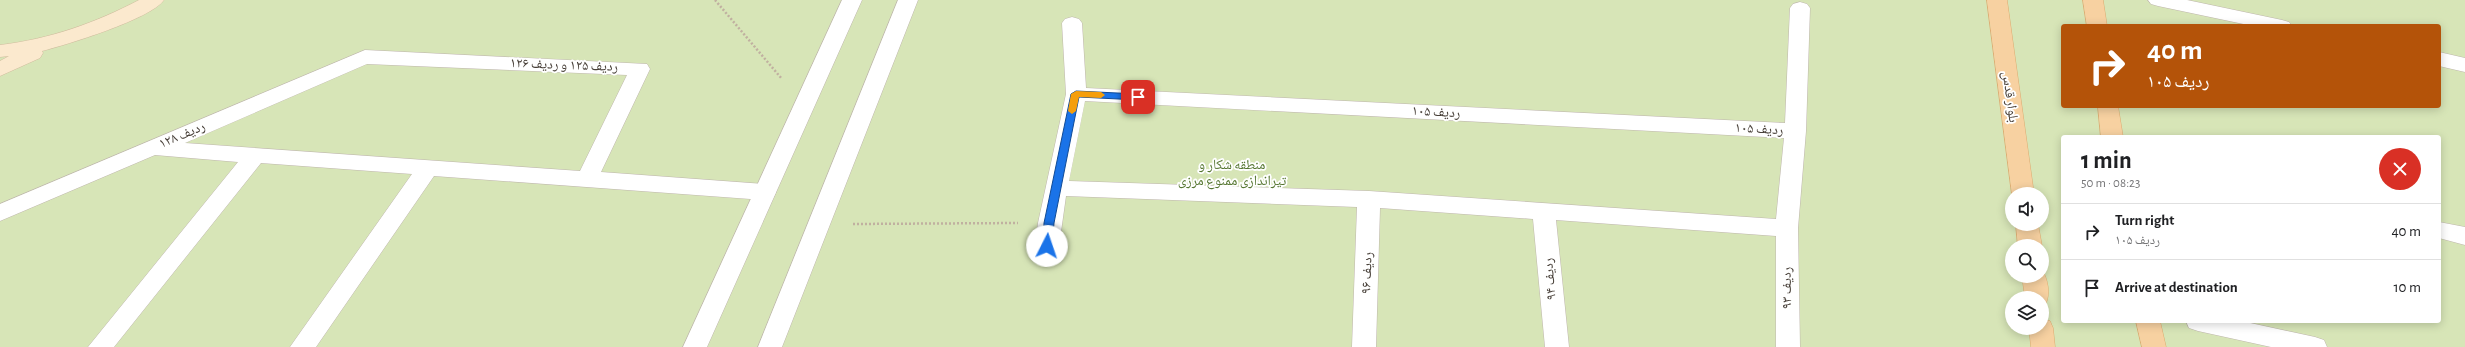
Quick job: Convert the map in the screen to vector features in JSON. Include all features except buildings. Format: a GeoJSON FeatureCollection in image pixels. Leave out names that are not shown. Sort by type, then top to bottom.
{"type":"FeatureCollection","features":[{"type":"Feature","properties":{"kind":"main road"},"geometry":{"type":"LineString","coordinates":[[0,69],[55,42],[103,24],[154,0]]}},
{"type":"Feature","properties":{"kind":"main road","name":"بلوار قدس"},"geometry":{"type":"LineString","coordinates":[[1997,0],[2022,187]]}},
{"type":"Feature","properties":{"kind":"main road"},"geometry":{"type":"LineString","coordinates":[[2093,0],[2097,24]]}},
{"type":"Feature","properties":{"kind":"main road"},"geometry":{"type":"LineString","coordinates":[[0,51],[55,42]]}},
{"type":"Feature","properties":{"kind":"main road"},"geometry":{"type":"LineString","coordinates":[[2108,108],[2112,135]]}},
{"type":"Feature","properties":{"kind":"main road"},"geometry":{"type":"LineString","coordinates":[[2148,323],[2154,347]]}},
{"type":"Feature","properties":{"kind":"main road"},"geometry":{"type":"LineString","coordinates":[[2042,335],[2043,347]]}},
{"type":"Feature","properties":{"kind":"street"},"geometry":{"type":"LineString","coordinates":[[695,347],[852,0]]}},
{"type":"Feature","properties":{"kind":"street"},"geometry":{"type":"LineString","coordinates":[[770,347],[908,0]]}},
{"type":"Feature","properties":{"kind":"street"},"geometry":{"type":"LineString","coordinates":[[2158,0],[2272,24]]}},
{"type":"Feature","properties":{"kind":"street","name":"ردیف ۹۳"},"geometry":{"type":"LineString","coordinates":[[1788,347],[1787,228],[1795,131],[1800,8]]}},
{"type":"Feature","properties":{"kind":"street"},"geometry":{"type":"LineString","coordinates":[[1047,246],[1049,223],[1076,94],[1072,23]]}},
{"type":"Feature","properties":{"kind":"street","name":"ردیف ۱۲۸"},"geometry":{"type":"LineString","coordinates":[[0,213],[365,57]]}},
{"type":"Feature","properties":{"kind":"street","name":"ردیف ۱۲۵ و ردیف ۱۲۶"},"geometry":{"type":"LineString","coordinates":[[365,57],[640,69],[587,179]]}},
{"type":"Feature","properties":{"kind":"street"},"geometry":{"type":"LineString","coordinates":[[2441,59],[2465,64]]}},
{"type":"Feature","properties":{"kind":"street","name":"ردیف ۱۰۵"},"geometry":{"type":"LineString","coordinates":[[1076,94],[1795,131]]}},
{"type":"Feature","properties":{"kind":"street"},"geometry":{"type":"LineString","coordinates":[[152,148],[765,192]]}},
{"type":"Feature","properties":{"kind":"street"},"geometry":{"type":"LineString","coordinates":[[100,347],[255,156]]}},
{"type":"Feature","properties":{"kind":"street"},"geometry":{"type":"LineString","coordinates":[[302,347],[428,168]]}},
{"type":"Feature","properties":{"kind":"street"},"geometry":{"type":"LineString","coordinates":[[1056,188],[1370,199],[1787,228]]}},
{"type":"Feature","properties":{"kind":"street","name":"ردیف ۹۶"},"geometry":{"type":"LineString","coordinates":[[1364,347],[1370,199]]}},
{"type":"Feature","properties":{"kind":"street"},"geometry":{"type":"LineString","coordinates":[[0,228],[23,203]]}},
{"type":"Feature","properties":{"kind":"street","name":"ردیف ۹۴"},"geometry":{"type":"LineString","coordinates":[[1544,212],[1557,347]]}},
{"type":"Feature","properties":{"kind":"street"},"geometry":{"type":"LineString","coordinates":[[2441,230],[2465,236]]}},
{"type":"Feature","properties":{"kind":"street"},"geometry":{"type":"LineString","coordinates":[[2207,323],[2315,347]]}},
{"type":"Feature","properties":{"kind":"path"},"geometry":{"type":"LineString","coordinates":[[715,0],[804,104]]}},
{"type":"Feature","properties":{"kind":"path"},"geometry":{"type":"LineString","coordinates":[[819,224],[1049,223]]}},
{"type":"Feature","properties":{"kind":"green space","name":"منطقه شکار و تیراندازی ممنوع مرزی"},"geometry":{"type":"Polygon","coordinates":[[[0,0],[2465,0],[2465,347],[0,347],[0,0]]]}},
{"type":"Feature","properties":{"kind":"slow traffic"},"geometry":{"type":"LineString","coordinates":[[1072,111],[1076,94],[1101,95]]}},
{"type":"Feature","properties":{"kind":"route"},"geometry":{"type":"LineString","coordinates":[[1047,246],[1049,223],[1076,94],[1138,97]]}}]}
